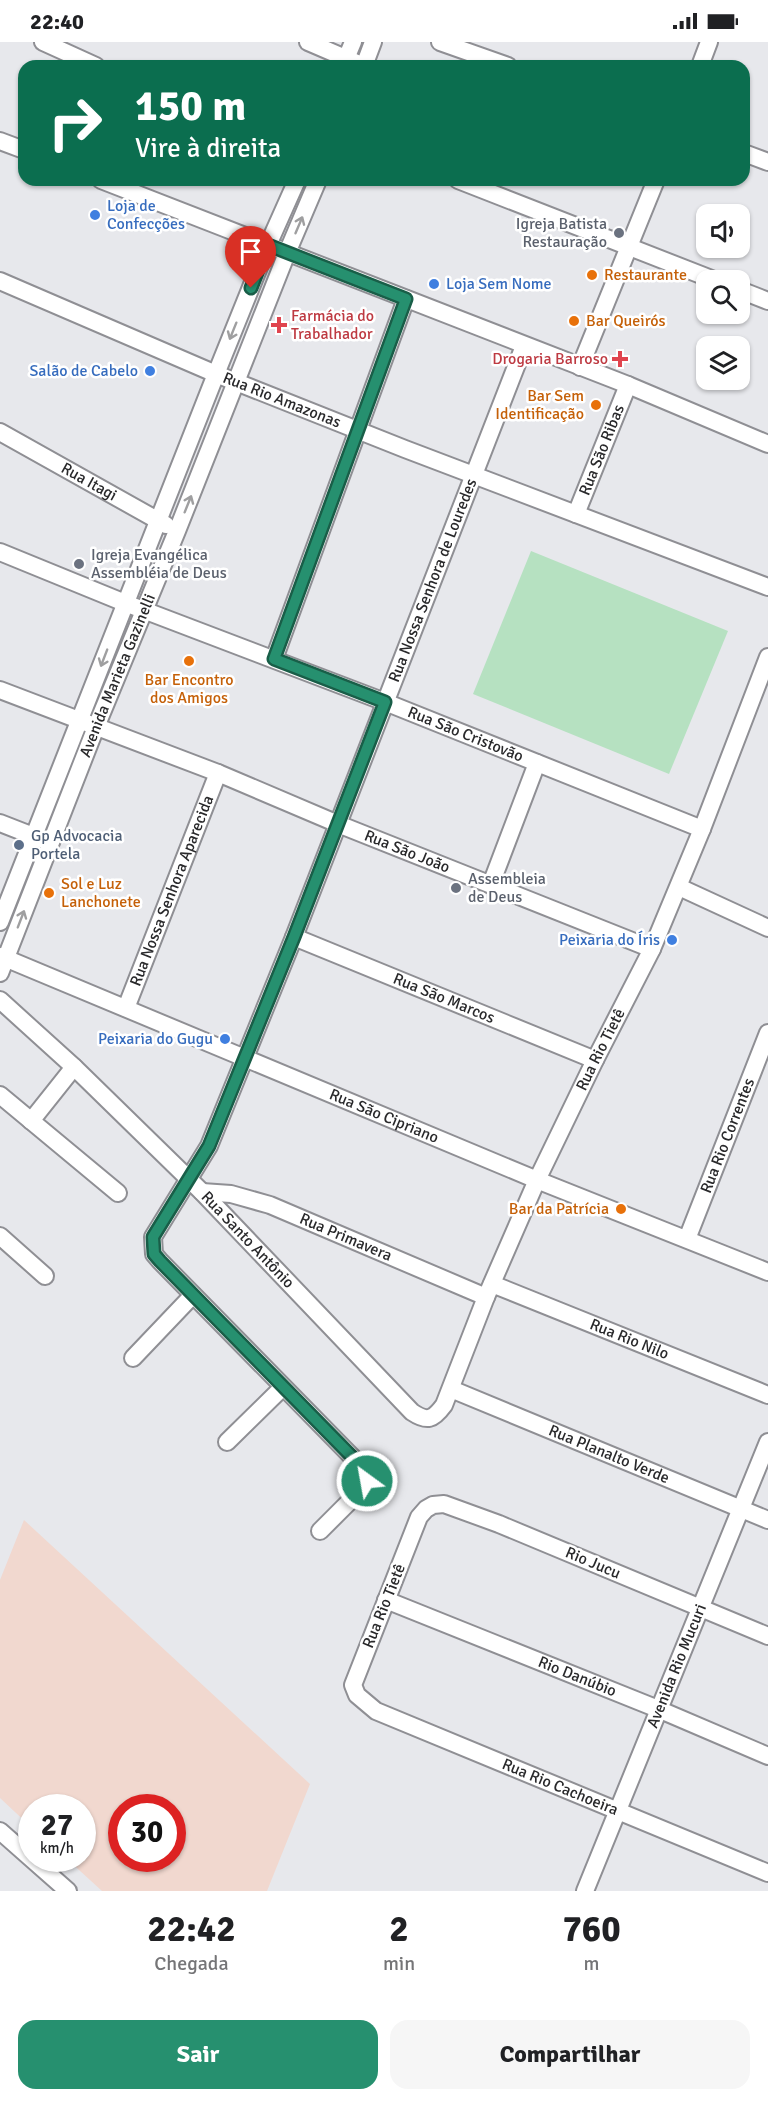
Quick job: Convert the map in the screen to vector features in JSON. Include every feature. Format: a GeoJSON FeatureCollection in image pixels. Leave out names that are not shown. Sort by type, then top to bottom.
{"type":"FeatureCollection","features":[{"type":"Feature","properties":{"kind":"street"},"geometry":{"type":"LineString","coordinates":[[43,42],[83,60]]}},
{"type":"Feature","properties":{"kind":"street"},"geometry":{"type":"LineString","coordinates":[[308,42],[341,60]]}},
{"type":"Feature","properties":{"kind":"street"},"geometry":{"type":"LineString","coordinates":[[346,60],[353,42]]}},
{"type":"Feature","properties":{"kind":"street"},"geometry":{"type":"LineString","coordinates":[[366,60],[373,42]]}},
{"type":"Feature","properties":{"kind":"street"},"geometry":{"type":"LineString","coordinates":[[440,42],[491,60]]}},
{"type":"Feature","properties":{"kind":"street"},"geometry":{"type":"LineString","coordinates":[[702,60],[709,42]]}},
{"type":"Feature","properties":{"kind":"street"},"geometry":{"type":"LineString","coordinates":[[0,141],[18,148]]}},
{"type":"Feature","properties":{"kind":"street"},"geometry":{"type":"LineString","coordinates":[[750,155],[768,162]]}},
{"type":"Feature","properties":{"kind":"street"},"geometry":{"type":"LineString","coordinates":[[116,186],[628,385],[768,444]]}},
{"type":"Feature","properties":{"kind":"street","name":"Avenida Marieta Gazinelli"},"geometry":{"type":"LineString","coordinates":[[0,922],[216,374],[294,186]]}},
{"type":"Feature","properties":{"kind":"street","name":"Avenida Marieta Gazinelli"},"geometry":{"type":"LineString","coordinates":[[2,963],[315,186]]}},
{"type":"Feature","properties":{"kind":"street"},"geometry":{"type":"LineString","coordinates":[[473,186],[696,273]]}},
{"type":"Feature","properties":{"kind":"street"},"geometry":{"type":"LineString","coordinates":[[580,367],[654,186]]}},
{"type":"Feature","properties":{"kind":"street","name":"Rua Rio Amazonas"},"geometry":{"type":"LineString","coordinates":[[0,281],[236,382],[768,587]]}},
{"type":"Feature","properties":{"kind":"street"},"geometry":{"type":"LineString","coordinates":[[750,294],[768,301]]}},
{"type":"Feature","properties":{"kind":"street"},"geometry":{"type":"LineString","coordinates":[[274,659],[406,299]]}},
{"type":"Feature","properties":{"kind":"street","name":"Rua Nossa Senhora de Louredes"},"geometry":{"type":"LineString","coordinates":[[320,1531],[364,1487],[367,1474],[160,1261],[153,1247],[153,1237],[209,1146],[294,937],[524,345]]}},
{"type":"Feature","properties":{"kind":"street","name":"Rua São Ribas"},"geometry":{"type":"LineString","coordinates":[[576,514],[628,385]]}},
{"type":"Feature","properties":{"kind":"street","name":"Rua Itagi"},"geometry":{"type":"LineString","coordinates":[[0,432],[177,531]]}},
{"type":"Feature","properties":{"kind":"street","name":"Rua São Cristovão"},"geometry":{"type":"LineString","coordinates":[[0,552],[702,829]]}},
{"type":"Feature","properties":{"kind":"street","name":"Rua Rio Tietê"},"geometry":{"type":"LineString","coordinates":[[412,1412],[422,1419],[437,1414],[452,1389],[489,1291],[537,1180],[652,949],[679,888],[768,657]]}},
{"type":"Feature","properties":{"kind":"street","name":"Rua São João"},"geometry":{"type":"LineString","coordinates":[[0,690],[218,773],[338,824],[652,949]]}},
{"type":"Feature","properties":{"kind":"street"},"geometry":{"type":"LineString","coordinates":[[491,884],[537,764]]}},
{"type":"Feature","properties":{"kind":"street","name":"Rua Nossa Senhora Aparecida"},"geometry":{"type":"LineString","coordinates":[[126,1008],[218,773]]}},
{"type":"Feature","properties":{"kind":"street"},"geometry":{"type":"LineString","coordinates":[[0,823],[51,843]]}},
{"type":"Feature","properties":{"kind":"street"},"geometry":{"type":"LineString","coordinates":[[679,888],[768,928]]}},
{"type":"Feature","properties":{"kind":"street","name":"Rua São Marcos"},"geometry":{"type":"LineString","coordinates":[[294,937],[596,1060]]}},
{"type":"Feature","properties":{"kind":"street","name":"Rua São Cipriano"},"geometry":{"type":"LineString","coordinates":[[2,963],[126,1008],[537,1180],[768,1272]]}},
{"type":"Feature","properties":{"kind":"street","name":"Rua Santo Antônio"},"geometry":{"type":"LineString","coordinates":[[0,1000],[74,1067],[202,1192],[412,1412]]}},
{"type":"Feature","properties":{"kind":"street","name":"Rua Rio Correntes"},"geometry":{"type":"LineString","coordinates":[[687,1239],[768,1033]]}},
{"type":"Feature","properties":{"kind":"street"},"geometry":{"type":"LineString","coordinates":[[31,1121],[74,1067]]}},
{"type":"Feature","properties":{"kind":"street"},"geometry":{"type":"LineString","coordinates":[[0,1095],[118,1193]]}},
{"type":"Feature","properties":{"kind":"street","name":"Rua Primavera"},"geometry":{"type":"LineString","coordinates":[[202,1192],[231,1194],[270,1205],[489,1291]]}},
{"type":"Feature","properties":{"kind":"street"},"geometry":{"type":"LineString","coordinates":[[0,1236],[45,1276]]}},
{"type":"Feature","properties":{"kind":"street","name":"Rua Rio Nilo"},"geometry":{"type":"LineString","coordinates":[[489,1291],[768,1395]]}},
{"type":"Feature","properties":{"kind":"street"},"geometry":{"type":"LineString","coordinates":[[133,1358],[193,1295]]}},
{"type":"Feature","properties":{"kind":"street"},"geometry":{"type":"LineString","coordinates":[[227,1442],[283,1387]]}},
{"type":"Feature","properties":{"kind":"street","name":"Rua Planalto Verde"},"geometry":{"type":"LineString","coordinates":[[452,1389],[768,1520]]}},
{"type":"Feature","properties":{"kind":"street","name":"Avenida Rio Mucuri"},"geometry":{"type":"LineString","coordinates":[[585,1891],[768,1442]]}},
{"type":"Feature","properties":{"kind":"street","name":"Rio Jucu"},"geometry":{"type":"LineString","coordinates":[[419,1517],[426,1509],[444,1503],[768,1636]]}},
{"type":"Feature","properties":{"kind":"street","name":"Rua Rio Tietê"},"geometry":{"type":"LineString","coordinates":[[357,1695],[353,1685],[419,1517]]}},
{"type":"Feature","properties":{"kind":"street","name":"Rio Danúbio"},"geometry":{"type":"LineString","coordinates":[[386,1600],[658,1709],[768,1756]]}},
{"type":"Feature","properties":{"kind":"street","name":"Rua Rio Cachoeira"},"geometry":{"type":"LineString","coordinates":[[357,1695],[376,1711],[768,1873]]}},
{"type":"Feature","properties":{"kind":"street"},"geometry":{"type":"LineString","coordinates":[[0,1831],[68,1891]]}},
{"type":"Feature","properties":{"kind":"shaded area"},"geometry":{"type":"Polygon","coordinates":[[[24,1520],[310,1784],[267,1891],[102,1891],[81,1872],[96,1872],[96,1794],[18,1794],[18,1815],[0,1798],[0,1580],[24,1520]]]}},
{"type":"Feature","properties":{"kind":"green space"},"geometry":{"type":"Polygon","coordinates":[[[531,551],[728,631],[669,774],[473,694],[531,551]]]}},
{"type":"Feature","properties":{"kind":"place","name":"Loja de Confecções"},"geometry":{"type":"Point","coordinates":[95,215]}},
{"type":"Feature","properties":{"kind":"place","name":"Igreja Batista Restauração"},"geometry":{"type":"Point","coordinates":[619,233]}},
{"type":"Feature","properties":{"kind":"place","name":"Restaurante"},"geometry":{"type":"Point","coordinates":[592,275]}},
{"type":"Feature","properties":{"kind":"place","name":"Loja Sem Nome"},"geometry":{"type":"Point","coordinates":[434,284]}},
{"type":"Feature","properties":{"kind":"place","name":"Bar Queirós"},"geometry":{"type":"Point","coordinates":[574,321]}},
{"type":"Feature","properties":{"kind":"place","name":"Farmácia do Trabalhador"},"geometry":{"type":"Point","coordinates":[279,325]}},
{"type":"Feature","properties":{"kind":"place","name":"Drogaria Barroso"},"geometry":{"type":"Point","coordinates":[620,359]}},
{"type":"Feature","properties":{"kind":"place","name":"Salão de Cabelo"},"geometry":{"type":"Point","coordinates":[150,371]}},
{"type":"Feature","properties":{"kind":"place","name":"Bar Sem Identificação"},"geometry":{"type":"Point","coordinates":[596,405]}},
{"type":"Feature","properties":{"kind":"place","name":"Igreja Evangélica Assembléia de Deus"},"geometry":{"type":"Point","coordinates":[79,564]}},
{"type":"Feature","properties":{"kind":"place","name":"Bar Encontro dos Amigos"},"geometry":{"type":"Point","coordinates":[189,661]}},
{"type":"Feature","properties":{"kind":"place","name":"Gp Advocacia Portela"},"geometry":{"type":"Point","coordinates":[19,845]}},
{"type":"Feature","properties":{"kind":"place","name":"Assembleia de Deus"},"geometry":{"type":"Point","coordinates":[456,888]}},
{"type":"Feature","properties":{"kind":"place","name":"Sol e Luz Lanchonete"},"geometry":{"type":"Point","coordinates":[49,893]}},
{"type":"Feature","properties":{"kind":"place","name":"Peixaria do Íris"},"geometry":{"type":"Point","coordinates":[672,940]}},
{"type":"Feature","properties":{"kind":"place","name":"Peixaria do Gugu"},"geometry":{"type":"Point","coordinates":[225,1039]}},
{"type":"Feature","properties":{"kind":"place","name":"Bar da Patrícia"},"geometry":{"type":"Point","coordinates":[621,1209]}},
{"type":"Feature","properties":{"kind":"route"},"geometry":{"type":"LineString","coordinates":[[251,288],[268,245],[406,299],[274,659],[385,702],[294,937],[209,1146],[153,1237],[153,1247],[154,1254],[160,1261],[364,1469],[367,1481]]}}]}
